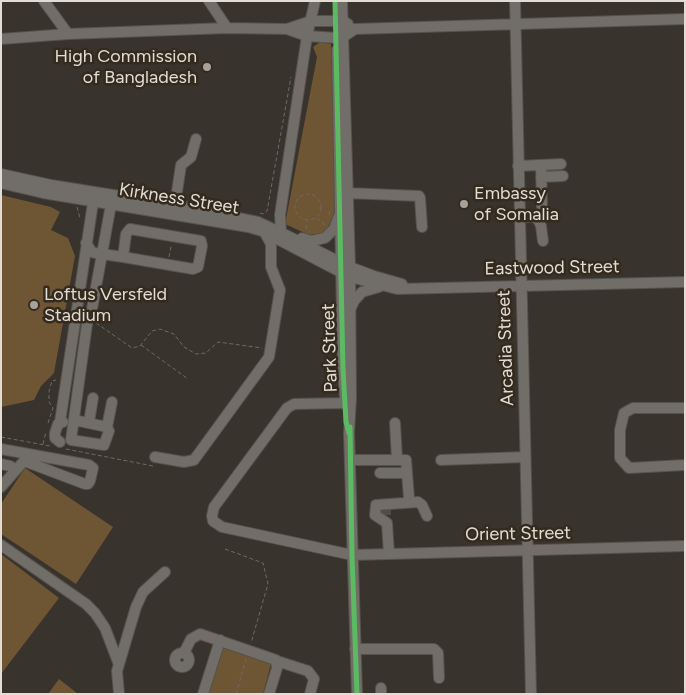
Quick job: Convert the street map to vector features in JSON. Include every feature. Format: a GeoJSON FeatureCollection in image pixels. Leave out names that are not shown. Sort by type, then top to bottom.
{"type":"FeatureCollection","features":[{"type":"Feature","properties":{"kind":"street"},"geometry":{"type":"LineString","coordinates":[[44,1],[68,34]]}},
{"type":"Feature","properties":{"kind":"street"},"geometry":{"type":"LineString","coordinates":[[209,1],[227,28]]}},
{"type":"Feature","properties":{"kind":"street"},"geometry":{"type":"LineString","coordinates":[[314,1],[282,194],[282,236],[311,241],[325,238],[336,225],[344,196],[419,196],[422,226]]}},
{"type":"Feature","properties":{"kind":"street","name":"Park Street"},"geometry":{"type":"LineString","coordinates":[[335,1],[340,38],[346,270],[345,403],[346,422],[349,433]]}},
{"type":"Feature","properties":{"kind":"street","name":"Park Street"},"geometry":{"type":"LineString","coordinates":[[339,21],[342,1]]}},
{"type":"Feature","properties":{"kind":"street","name":"Arcadia Street"},"geometry":{"type":"LineString","coordinates":[[515,1],[531,694]]}},
{"type":"Feature","properties":{"kind":"street"},"geometry":{"type":"LineString","coordinates":[[287,29],[311,21],[339,21],[355,29],[685,19]]}},
{"type":"Feature","properties":{"kind":"street"},"geometry":{"type":"LineString","coordinates":[[1,39],[68,34],[227,28],[287,29],[308,36],[340,38],[355,29]]}},
{"type":"Feature","properties":{"kind":"street"},"geometry":{"type":"LineString","coordinates":[[174,205],[181,165],[191,157],[196,138]]}},
{"type":"Feature","properties":{"kind":"street"},"geometry":{"type":"LineString","coordinates":[[518,166],[561,164]]}},
{"type":"Feature","properties":{"kind":"street"},"geometry":{"type":"LineString","coordinates":[[541,165],[542,208]]}},
{"type":"Feature","properties":{"kind":"street","name":"Kirkness Street"},"geometry":{"type":"LineString","coordinates":[[2,176],[43,192],[112,200],[232,223],[282,236],[290,247],[346,270]]}},
{"type":"Feature","properties":{"kind":"street"},"geometry":{"type":"LineString","coordinates":[[542,176],[563,176]]}},
{"type":"Feature","properties":{"kind":"street"},"geometry":{"type":"LineString","coordinates":[[93,197],[84,255],[83,312],[85,336],[71,440],[104,446],[109,431],[107,427],[112,402]]}},
{"type":"Feature","properties":{"kind":"street"},"geometry":{"type":"LineString","coordinates":[[83,312],[92,310],[112,200]]}},
{"type":"Feature","properties":{"kind":"street","name":"Kirkness Street"},"geometry":{"type":"LineString","coordinates":[[112,200],[174,205],[265,224],[282,236],[346,270]]}},
{"type":"Feature","properties":{"kind":"street"},"geometry":{"type":"LineString","coordinates":[[519,217],[535,217],[538,219],[544,241]]}},
{"type":"Feature","properties":{"kind":"street"},"geometry":{"type":"LineString","coordinates":[[86,243],[92,252],[102,256],[122,257],[193,269],[196,269],[200,264],[202,246],[201,241],[130,229],[126,234],[122,257]]}},
{"type":"Feature","properties":{"kind":"street"},"geometry":{"type":"LineString","coordinates":[[155,457],[184,462],[194,460],[267,360],[271,349],[280,290],[270,265],[271,244],[265,233]]}},
{"type":"Feature","properties":{"kind":"street"},"geometry":{"type":"LineString","coordinates":[[270,265],[276,252],[290,247]]}},
{"type":"Feature","properties":{"kind":"street","name":"Park Street"},"geometry":{"type":"LineString","coordinates":[[346,270],[350,312],[352,398],[349,433],[357,694]]}},
{"type":"Feature","properties":{"kind":"street","name":"Eastwood Street"},"geometry":{"type":"LineString","coordinates":[[346,270],[383,287],[401,290],[521,285],[685,282]]}},
{"type":"Feature","properties":{"kind":"street","name":"Eastwood Street"},"geometry":{"type":"LineString","coordinates":[[346,270],[420,288]]}},
{"type":"Feature","properties":{"kind":"street"},"geometry":{"type":"LineString","coordinates":[[350,312],[354,301],[362,292],[383,287]]}},
{"type":"Feature","properties":{"kind":"street"},"geometry":{"type":"LineString","coordinates":[[58,445],[55,433],[57,426],[62,422],[67,379],[83,312]]}},
{"type":"Feature","properties":{"kind":"street"},"geometry":{"type":"LineString","coordinates":[[89,422],[93,398]]}},
{"type":"Feature","properties":{"kind":"street","name":"Orient Street"},"geometry":{"type":"LineString","coordinates":[[345,403],[294,404],[287,408],[214,507],[213,521],[222,527],[352,555],[685,546]]}},
{"type":"Feature","properties":{"kind":"street"},"geometry":{"type":"LineString","coordinates":[[685,408],[633,408],[624,413],[620,430],[620,458],[629,468],[685,465]]}},
{"type":"Feature","properties":{"kind":"street"},"geometry":{"type":"LineString","coordinates":[[74,420],[107,427]]}},
{"type":"Feature","properties":{"kind":"street"},"geometry":{"type":"LineString","coordinates":[[395,423],[397,459]]}},
{"type":"Feature","properties":{"kind":"street"},"geometry":{"type":"LineString","coordinates":[[1,449],[89,465],[93,468],[88,484],[26,461],[1,487]]}},
{"type":"Feature","properties":{"kind":"street"},"geometry":{"type":"LineString","coordinates":[[442,460],[525,457]]}},
{"type":"Feature","properties":{"kind":"street"},"geometry":{"type":"LineString","coordinates":[[350,460],[406,460],[409,498]]}},
{"type":"Feature","properties":{"kind":"street"},"geometry":{"type":"LineString","coordinates":[[1,464],[16,470]]}},
{"type":"Feature","properties":{"kind":"street"},"geometry":{"type":"LineString","coordinates":[[380,473],[407,472]]}},
{"type":"Feature","properties":{"kind":"street"},"geometry":{"type":"LineString","coordinates":[[389,554],[386,512],[420,503],[427,516]]}},
{"type":"Feature","properties":{"kind":"street"},"geometry":{"type":"LineString","coordinates":[[1,545],[91,608],[105,628],[118,662]]}},
{"type":"Feature","properties":{"kind":"street"},"geometry":{"type":"LineString","coordinates":[[119,694],[116,675],[118,662],[141,595],[165,572]]}},
{"type":"Feature","properties":{"kind":"street"},"geometry":{"type":"LineString","coordinates":[[184,653],[191,639],[196,635],[220,640],[308,671],[314,679],[310,694]]}},
{"type":"Feature","properties":{"kind":"street"},"geometry":{"type":"LineString","coordinates":[[203,694],[220,640]]}},
{"type":"Feature","properties":{"kind":"street"},"geometry":{"type":"LineString","coordinates":[[352,694],[355,650],[434,649],[438,653],[439,678]]}},
{"type":"Feature","properties":{"kind":"street"},"geometry":{"type":"LineString","coordinates":[[269,694],[277,668],[277,661]]}},
{"type":"Feature","properties":{"kind":"path"},"geometry":{"type":"LineString","coordinates":[[304,195],[313,196],[319,202],[321,210],[317,217],[307,220],[299,216],[296,208],[298,201],[304,195]]}},
{"type":"Feature","properties":{"kind":"path"},"geometry":{"type":"LineString","coordinates":[[317,217],[326,226]]}},
{"type":"Feature","properties":{"kind":"path"},"geometry":{"type":"LineString","coordinates":[[306,233],[307,220]]}},
{"type":"Feature","properties":{"kind":"path"},"geometry":{"type":"LineString","coordinates":[[168,265],[173,236]]}},
{"type":"Feature","properties":{"kind":"path"},"geometry":{"type":"LineString","coordinates":[[83,312],[130,347],[135,348],[152,331],[160,329],[174,334],[184,347],[196,354],[206,353],[216,343],[220,342],[271,349]]}},
{"type":"Feature","properties":{"kind":"path"},"geometry":{"type":"LineString","coordinates":[[140,345],[188,379]]}},
{"type":"Feature","properties":{"kind":"path"},"geometry":{"type":"LineString","coordinates":[[42,444],[53,408],[49,402],[49,391],[52,381],[67,379]]}},
{"type":"Feature","properties":{"kind":"path"},"geometry":{"type":"LineString","coordinates":[[1,436],[42,444],[58,445],[160,467]]}},
{"type":"Feature","properties":{"kind":"path"},"geometry":{"type":"LineString","coordinates":[[225,549],[263,563],[268,584],[236,694]]}},
{"type":"Feature","properties":{"kind":"shaded area"},"geometry":{"type":"Polygon","coordinates":[[[320,42],[331,44],[336,206],[325,233],[309,235],[285,224],[317,57],[313,47],[320,42]]]}},
{"type":"Feature","properties":{"kind":"shaded area","name":"Loftus Versfeld Stadium"},"geometry":{"type":"Polygon","coordinates":[[[1,195],[51,207],[60,212],[51,230],[68,238],[75,256],[54,373],[41,386],[34,400],[1,407],[1,195]]]}},
{"type":"Feature","properties":{"kind":"shaded area"},"geometry":{"type":"Polygon","coordinates":[[[25,468],[113,527],[76,584],[1,534],[1,504],[25,468]]]}},
{"type":"Feature","properties":{"kind":"shaded area"},"geometry":{"type":"Polygon","coordinates":[[[1,554],[59,598],[1,674],[1,554]]]}},
{"type":"Feature","properties":{"kind":"shaded area"},"geometry":{"type":"Polygon","coordinates":[[[222,647],[271,664],[263,694],[208,694],[222,647]]]}},
{"type":"Feature","properties":{"kind":"shaded area"},"geometry":{"type":"Polygon","coordinates":[[[59,679],[78,694],[48,694],[59,679]]]}},
{"type":"Feature","properties":{"kind":"tunnel"},"geometry":{"type":"LineString","coordinates":[[386,508],[386,515]]}},
{"type":"Feature","properties":{"kind":"cycle path"},"geometry":{"type":"LineString","coordinates":[[335,1],[343,369],[346,422],[349,433]]}},
{"type":"Feature","properties":{"kind":"cycle path"},"geometry":{"type":"LineString","coordinates":[[350,427],[357,694]]}},
{"type":"Feature","properties":{"kind":"place","name":"High Commission of Bangladesh"},"geometry":{"type":"Point","coordinates":[207,67]}},
{"type":"Feature","properties":{"kind":"place","name":"Embassy of Somalia"},"geometry":{"type":"Point","coordinates":[464,204]}},
{"type":"Feature","properties":{"kind":"place","name":"Loftus Versfeld Stadium"},"geometry":{"type":"Point","coordinates":[34,305]}}]}
